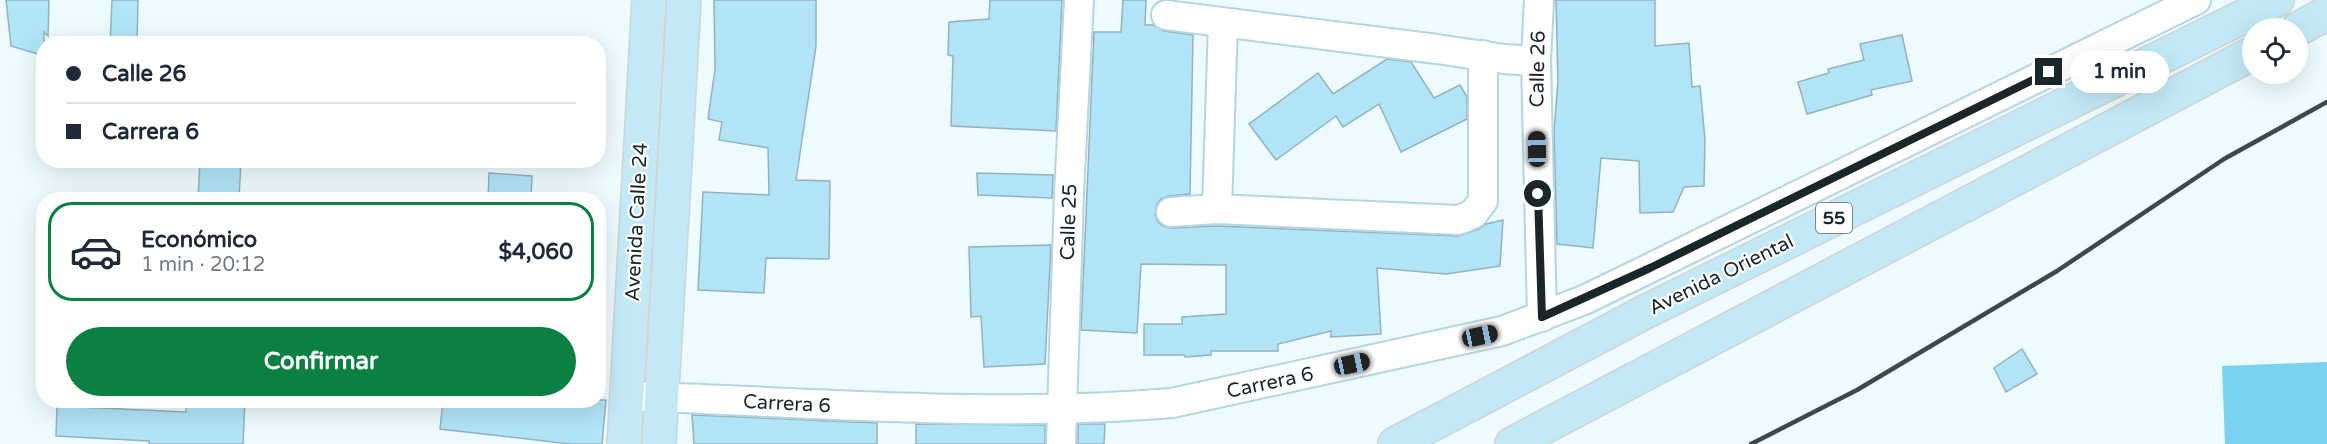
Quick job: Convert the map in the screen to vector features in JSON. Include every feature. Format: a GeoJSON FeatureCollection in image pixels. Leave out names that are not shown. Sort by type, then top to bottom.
{"type":"FeatureCollection","features":[{"type":"Feature","properties":{"kind":"main road","name":"Avenida Calle 24"},"geometry":{"type":"LineString","coordinates":[[624,444],[649,0]]}},
{"type":"Feature","properties":{"kind":"main road","name":"Avenida Calle 24"},"geometry":{"type":"LineString","coordinates":[[659,444],[684,0]]}},
{"type":"Feature","properties":{"kind":"main road","name":"Avenida Oriental"},"geometry":{"type":"LineString","coordinates":[[1395,444],[1647,311],[2277,0]]}},
{"type":"Feature","properties":{"kind":"main road"},"geometry":{"type":"LineString","coordinates":[[2308,23],[2327,13]]}},
{"type":"Feature","properties":{"kind":"main road","name":"55"},"geometry":{"type":"LineString","coordinates":[[1512,444],[2242,59]]}},
{"type":"Feature","properties":{"kind":"street","name":"Calle 25"},"geometry":{"type":"LineString","coordinates":[[1061,444],[1069,193],[1079,0]]}},
{"type":"Feature","properties":{"kind":"street","name":"Calle 26"},"geometry":{"type":"LineString","coordinates":[[1539,0],[1536,61],[1542,317]]}},
{"type":"Feature","properties":{"kind":"street","name":"Carrera 6"},"geometry":{"type":"LineString","coordinates":[[626,396],[840,406],[1063,410],[1172,403],[1502,331],[1542,317],[1650,268],[2196,0]]}},
{"type":"Feature","properties":{"kind":"street"},"geometry":{"type":"LineString","coordinates":[[1166,15],[1504,59],[1536,61]]}},
{"type":"Feature","properties":{"kind":"street"},"geometry":{"type":"LineString","coordinates":[[1217,209],[1223,23]]}},
{"type":"Feature","properties":{"kind":"street"},"geometry":{"type":"LineString","coordinates":[[1171,212],[1217,209],[1459,220],[1473,214],[1483,201],[1483,55]]}},
{"type":"Feature","properties":{"kind":"shaded area"},"geometry":{"type":"Polygon","coordinates":[[[2327,362],[2327,444],[2225,444],[2222,366],[2327,362]]]}},
{"type":"Feature","properties":{"kind":"building"},"geometry":{"type":"Polygon","coordinates":[[[6,0],[49,0],[48,36],[44,32],[44,36],[36,36],[36,54],[11,46],[6,0]]]}},
{"type":"Feature","properties":{"kind":"building"},"geometry":{"type":"Polygon","coordinates":[[[112,0],[138,0],[137,36],[110,36],[112,0]]]}},
{"type":"Feature","properties":{"kind":"building"},"geometry":{"type":"Polygon","coordinates":[[[714,0],[816,0],[816,46],[796,180],[830,181],[829,259],[766,258],[764,293],[698,290],[703,192],[769,195],[768,148],[719,140],[722,122],[708,119],[715,69],[714,0]]]}},
{"type":"Feature","properties":{"kind":"building"},"geometry":{"type":"Polygon","coordinates":[[[990,0],[1062,0],[1056,131],[951,126],[953,56],[948,55],[949,22],[989,19],[990,0]]]}},
{"type":"Feature","properties":{"kind":"building"},"geometry":{"type":"Polygon","coordinates":[[[1123,0],[1146,0],[1145,25],[1153,25],[1164,31],[1193,35],[1190,194],[1161,199],[1157,204],[1155,214],[1158,222],[1163,226],[1172,228],[1217,226],[1458,236],[1479,229],[1486,224],[1503,220],[1500,266],[1446,274],[1377,268],[1381,334],[1331,337],[1331,331],[1278,344],[1278,351],[1211,351],[1211,355],[1185,357],[1184,355],[1144,355],[1144,324],[1182,324],[1182,317],[1226,314],[1226,265],[1141,264],[1137,333],[1081,330],[1094,32],[1121,32],[1123,0]]]}},
{"type":"Feature","properties":{"kind":"building"},"geometry":{"type":"Polygon","coordinates":[[[1556,0],[1655,0],[1655,46],[1689,43],[1692,87],[1700,86],[1705,140],[1704,186],[1684,187],[1673,212],[1640,213],[1639,161],[1601,158],[1593,248],[1557,244],[1554,132],[1558,81],[1556,0]]]}},
{"type":"Feature","properties":{"kind":"building"},"geometry":{"type":"Polygon","coordinates":[[[1902,35],[1912,81],[1871,90],[1872,95],[1807,114],[1798,82],[1829,73],[1828,69],[1864,60],[1860,44],[1902,35]]]}},
{"type":"Feature","properties":{"kind":"building"},"geometry":{"type":"Polygon","coordinates":[[[1387,59],[1411,62],[1434,98],[1460,85],[1467,97],[1467,119],[1401,152],[1379,104],[1343,127],[1336,116],[1276,160],[1249,124],[1318,73],[1333,94],[1387,59]]]}},
{"type":"Feature","properties":{"kind":"building"},"geometry":{"type":"Polygon","coordinates":[[[200,168],[241,168],[239,192],[198,192],[200,168]]]}},
{"type":"Feature","properties":{"kind":"building"},"geometry":{"type":"Polygon","coordinates":[[[489,173],[532,176],[531,192],[488,192],[489,173]]]}},
{"type":"Feature","properties":{"kind":"building"},"geometry":{"type":"Polygon","coordinates":[[[977,173],[1053,175],[1052,198],[978,195],[977,173]]]}},
{"type":"Feature","properties":{"kind":"building"},"geometry":{"type":"Polygon","coordinates":[[[1051,245],[1045,364],[984,367],[981,316],[971,317],[969,247],[1051,245]]]}},
{"type":"Feature","properties":{"kind":"building"},"geometry":{"type":"Polygon","coordinates":[[[2022,349],[2037,374],[2006,392],[1994,368],[2022,349]]]}},
{"type":"Feature","properties":{"kind":"building"},"geometry":{"type":"Polygon","coordinates":[[[57,408],[186,412],[186,408],[245,408],[243,444],[149,444],[149,441],[56,436],[57,408]]]}},
{"type":"Feature","properties":{"kind":"building"},"geometry":{"type":"Polygon","coordinates":[[[442,408],[605,408],[602,444],[571,444],[440,429],[442,408]]]}},
{"type":"Feature","properties":{"kind":"building"},"geometry":{"type":"Polygon","coordinates":[[[692,415],[877,423],[877,444],[694,444],[692,415]]]}},
{"type":"Feature","properties":{"kind":"building"},"geometry":{"type":"Polygon","coordinates":[[[916,424],[1045,425],[1045,444],[916,444],[916,424]]]}},
{"type":"Feature","properties":{"kind":"building"},"geometry":{"type":"Polygon","coordinates":[[[1078,424],[1105,424],[1104,444],[1078,444],[1078,424]]]}},
{"type":"Feature","properties":{"kind":"railway"},"geometry":{"type":"LineString","coordinates":[[1751,444],[1857,390],[2057,271],[2224,159],[2327,102]]}},
{"type":"Feature","properties":{"kind":"route"},"geometry":{"type":"LineString","coordinates":[[1538,194],[1542,317],[1584,300],[2049,72]]}}]}
